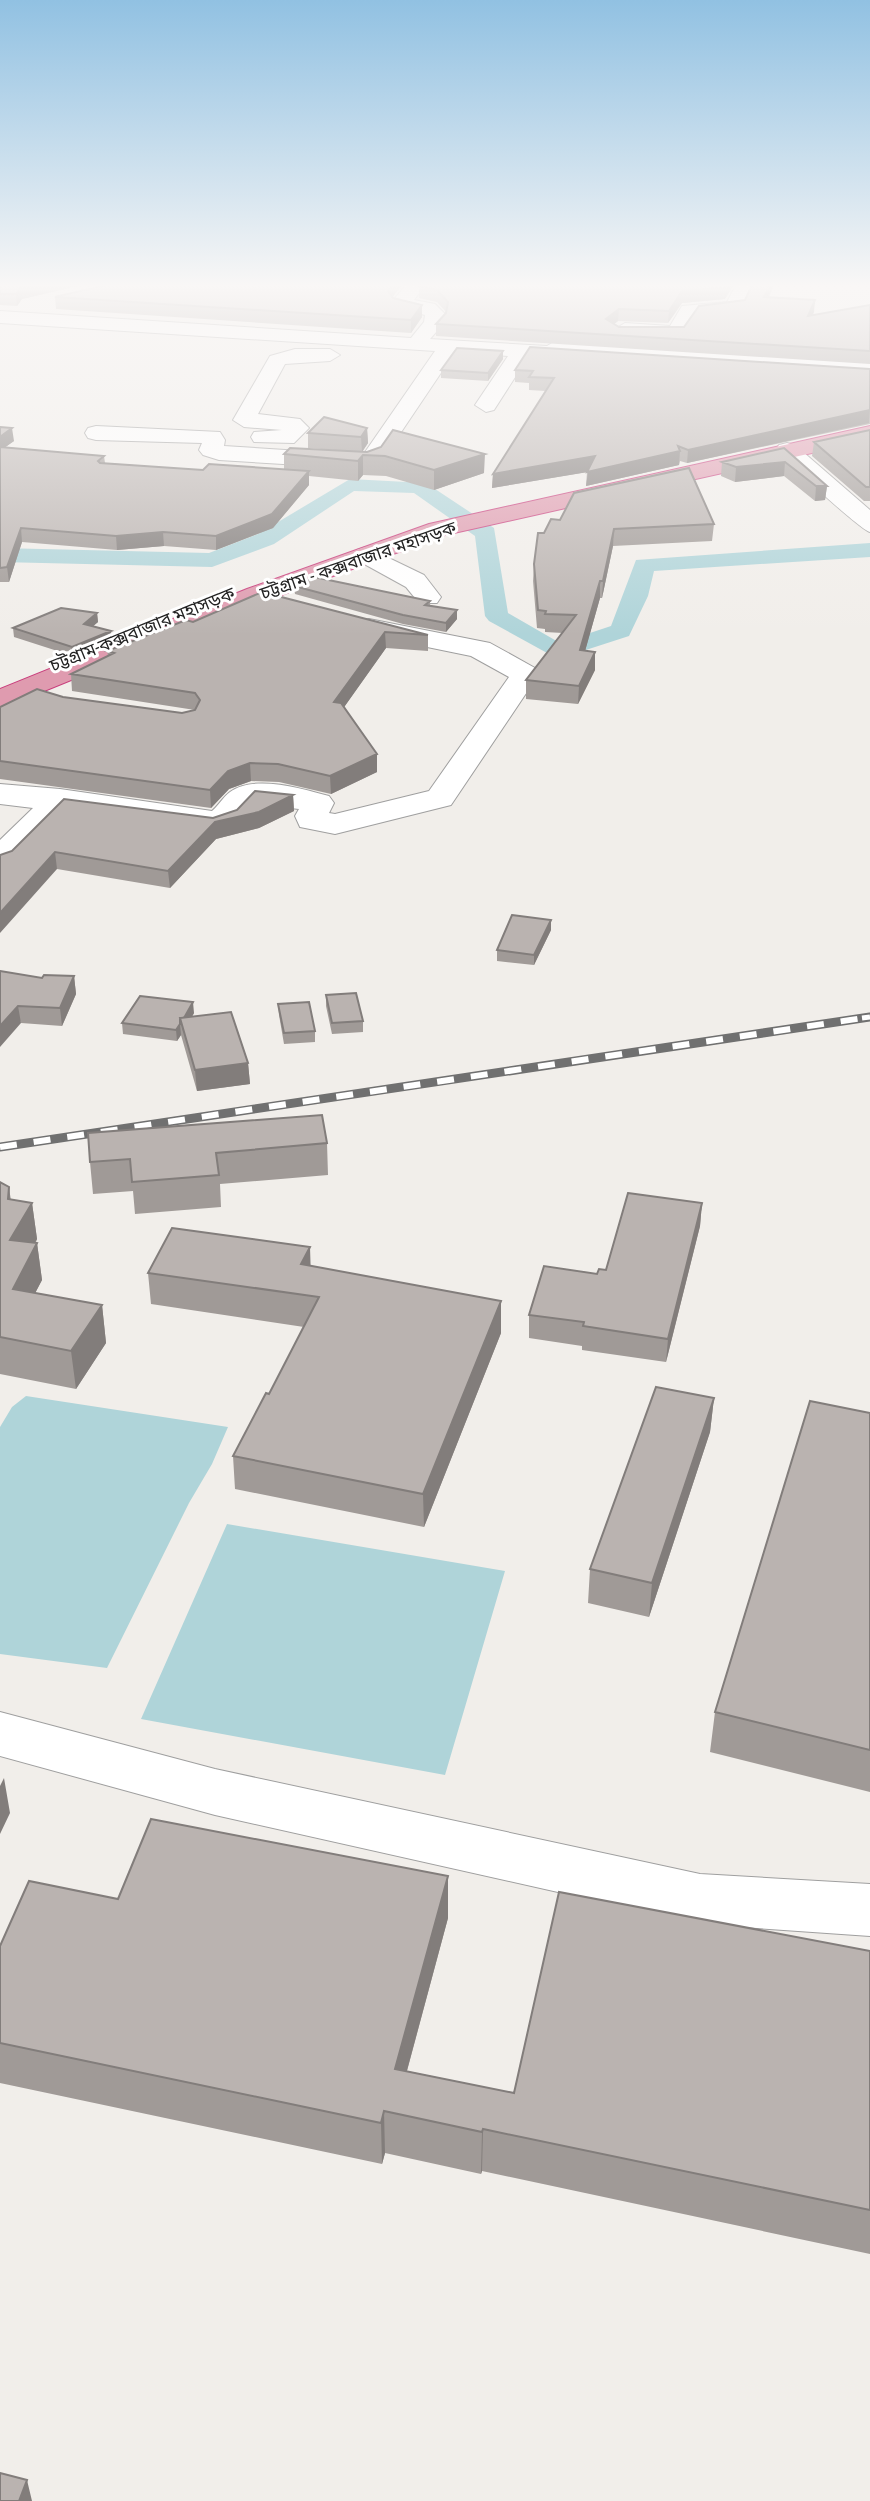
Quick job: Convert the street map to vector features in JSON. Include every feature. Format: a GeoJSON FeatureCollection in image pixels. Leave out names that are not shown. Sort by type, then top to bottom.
{"type":"FeatureCollection","features":[{"type":"Feature","properties":{"kind":"highway"},"geometry":{"type":"LineString","coordinates":[[492,512],[870,422]]}},
{"type":"Feature","properties":{"kind":"highway","name":"চট্টগ্রাম - কক্সবাজার মহাসড়ক"},"geometry":{"type":"LineString","coordinates":[[7,693],[366,555],[430,527],[870,433]]}},
{"type":"Feature","properties":{"kind":"highway","name":"চট্টগ্রাম-কক্সবাজার মহাসড়ক"},"geometry":{"type":"LineString","coordinates":[[7,693],[171,615],[358,545],[430,527]]}},
{"type":"Feature","properties":{"kind":"street"},"geometry":{"type":"LineString","coordinates":[[254,402],[244,420],[292,424],[298,428],[286,438],[262,437]]}},
{"type":"Feature","properties":{"kind":"street"},"geometry":{"type":"LineString","coordinates":[[96,433],[212,437],[211,450],[219,453],[366,462],[371,460],[411,402]]}},
{"type":"Feature","properties":{"kind":"street"},"geometry":{"type":"LineString","coordinates":[[787,450],[847,500],[870,525]]}},
{"type":"Feature","properties":{"kind":"street"},"geometry":{"type":"LineString","coordinates":[[366,555],[415,581],[428,597]]}},
{"type":"Feature","properties":{"kind":"street"},"geometry":{"type":"LineString","coordinates":[[256,595],[299,607]]}},
{"type":"Feature","properties":{"kind":"street"},"geometry":{"type":"LineString","coordinates":[[0,794],[60,799],[214,821],[223,820],[244,797],[254,794],[318,803],[311,816],[323,822],[440,798],[525,674],[480,649],[399,635],[342,619]]}},
{"type":"Feature","properties":{"kind":"street"},"geometry":{"type":"LineString","coordinates":[[7,693],[65,702]]}},
{"type":"Feature","properties":{"kind":"street"},"geometry":{"type":"LineString","coordinates":[[0,859],[60,799]]}},
{"type":"Feature","properties":{"kind":"street"},"geometry":{"type":"LineString","coordinates":[[0,1734],[215,1792],[700,1899],[870,1910]]}},
{"type":"Feature","properties":{"kind":"water"},"geometry":{"type":"Polygon","coordinates":[[[26,1396],[228,1427],[107,1668],[0,1654],[0,1427],[12,1407],[26,1396]]]}},
{"type":"Feature","properties":{"kind":"water"},"geometry":{"type":"Polygon","coordinates":[[[227,1524],[505,1571],[445,1775],[141,1719],[227,1524]]]}},
{"type":"Feature","properties":{"kind":"building"},"geometry":{"type":"Polygon","coordinates":[[[539,402],[870,402],[870,410],[688,450],[678,446],[680,451],[587,472],[595,456],[493,474],[539,402]]]}},
{"type":"Feature","properties":{"kind":"building"},"geometry":{"type":"Polygon","coordinates":[[[324,417],[367,428],[361,437],[308,433],[324,417]]]}},
{"type":"Feature","properties":{"kind":"building"},"geometry":{"type":"Polygon","coordinates":[[[0,427],[12,428],[0,437],[0,427]]]}},
{"type":"Feature","properties":{"kind":"building"},"geometry":{"type":"Polygon","coordinates":[[[393,430],[485,454],[434,470],[385,456],[363,455],[358,461],[284,454],[290,448],[367,452],[381,447],[393,430]]]}},
{"type":"Feature","properties":{"kind":"building"},"geometry":{"type":"Polygon","coordinates":[[[870,430],[870,487],[866,487],[814,442],[870,430]]]}},
{"type":"Feature","properties":{"kind":"building"},"geometry":{"type":"Polygon","coordinates":[[[0,447],[104,456],[98,461],[100,463],[203,470],[209,464],[309,471],[272,514],[216,536],[163,532],[116,536],[21,528],[7,567],[0,568],[0,447]]]}},
{"type":"Feature","properties":{"kind":"building"},"geometry":{"type":"Polygon","coordinates":[[[784,448],[827,486],[816,486],[785,462],[736,467],[722,462],[784,448]]]}},
{"type":"Feature","properties":{"kind":"building"},"geometry":{"type":"Polygon","coordinates":[[[689,468],[714,524],[614,529],[603,581],[600,581],[580,650],[595,652],[579,686],[526,680],[576,615],[545,614],[546,611],[538,610],[534,564],[538,533],[544,533],[551,519],[560,520],[574,493],[689,468]]]}},
{"type":"Feature","properties":{"kind":"building"},"geometry":{"type":"Polygon","coordinates":[[[314,577],[430,601],[425,605],[457,610],[446,623],[294,586],[314,577]]]}},
{"type":"Feature","properties":{"kind":"building"},"geometry":{"type":"Polygon","coordinates":[[[262,592],[428,635],[385,632],[334,702],[341,703],[377,754],[330,776],[278,764],[250,763],[228,771],[210,790],[0,761],[0,707],[37,689],[63,697],[182,713],[195,710],[200,700],[195,693],[71,674],[114,653],[107,651],[186,620],[193,622],[262,592]]]}},
{"type":"Feature","properties":{"kind":"building"},"geometry":{"type":"Polygon","coordinates":[[[61,608],[97,613],[84,624],[111,631],[72,647],[13,628],[61,608]]]}},
{"type":"Feature","properties":{"kind":"building"},"geometry":{"type":"Polygon","coordinates":[[[255,791],[293,795],[259,812],[215,822],[168,871],[55,852],[0,913],[0,855],[12,851],[64,799],[213,818],[237,810],[255,791]]]}},
{"type":"Feature","properties":{"kind":"building"},"geometry":{"type":"Polygon","coordinates":[[[512,915],[551,920],[534,955],[497,950],[512,915]]]}},
{"type":"Feature","properties":{"kind":"building"},"geometry":{"type":"Polygon","coordinates":[[[0,971],[42,978],[44,975],[74,976],[60,1008],[18,1006],[0,1026],[0,971]]]}},
{"type":"Feature","properties":{"kind":"building"},"geometry":{"type":"Polygon","coordinates":[[[356,993],[363,1021],[332,1023],[326,995],[356,993]]]}},
{"type":"Feature","properties":{"kind":"building"},"geometry":{"type":"Polygon","coordinates":[[[140,996],[193,1002],[184,1018],[180,1018],[176,1030],[122,1023],[140,996]]]}},
{"type":"Feature","properties":{"kind":"building"},"geometry":{"type":"Polygon","coordinates":[[[309,1002],[315,1031],[284,1033],[278,1004],[309,1002]]]}},
{"type":"Feature","properties":{"kind":"building"},"geometry":{"type":"Polygon","coordinates":[[[231,1012],[248,1063],[195,1070],[180,1018],[231,1012]]]}},
{"type":"Feature","properties":{"kind":"building"},"geometry":{"type":"Polygon","coordinates":[[[322,1115],[327,1143],[216,1153],[219,1175],[132,1182],[130,1159],[90,1162],[88,1133],[322,1115]]]}},
{"type":"Feature","properties":{"kind":"building"},"geometry":{"type":"Polygon","coordinates":[[[0,1182],[9,1187],[8,1199],[32,1203],[10,1240],[37,1243],[13,1289],[102,1305],[71,1351],[0,1337],[0,1182]]]}},
{"type":"Feature","properties":{"kind":"building"},"geometry":{"type":"Polygon","coordinates":[[[628,1193],[702,1203],[668,1339],[583,1326],[584,1322],[529,1315],[544,1266],[597,1274],[599,1269],[606,1270],[628,1193]]]}},
{"type":"Feature","properties":{"kind":"building"},"geometry":{"type":"Polygon","coordinates":[[[172,1228],[310,1247],[301,1264],[501,1301],[423,1494],[233,1456],[319,1297],[148,1273],[172,1228]]]}},
{"type":"Feature","properties":{"kind":"building"},"geometry":{"type":"Polygon","coordinates":[[[656,1387],[714,1398],[652,1583],[590,1569],[656,1387]]]}},
{"type":"Feature","properties":{"kind":"building"},"geometry":{"type":"Polygon","coordinates":[[[810,1401],[870,1413],[870,1750],[715,1712],[810,1401]]]}},
{"type":"Feature","properties":{"kind":"building"},"geometry":{"type":"Polygon","coordinates":[[[151,1819],[448,1876],[395,2069],[514,2093],[559,1892],[870,1951],[870,2210],[384,2111],[381,2123],[0,2043],[0,1946],[29,1881],[118,1899],[151,1819]]]}},
{"type":"Feature","properties":{"kind":"building"},"geometry":{"type":"Polygon","coordinates":[[[0,2473],[27,2480],[19,2501],[0,2501],[0,2473]]]}},
{"type":"Feature","properties":{"kind":"waterway"},"geometry":{"type":"LineString","coordinates":[[0,555],[212,560],[266,539],[350,485],[419,487],[486,533],[497,616],[558,652],[621,631],[636,596],[644,565],[870,550]]}},
{"type":"Feature","properties":{"kind":"railway"},"geometry":{"type":"LineString","coordinates":[[0,1147],[870,1017],[862,1018]]}}]}
